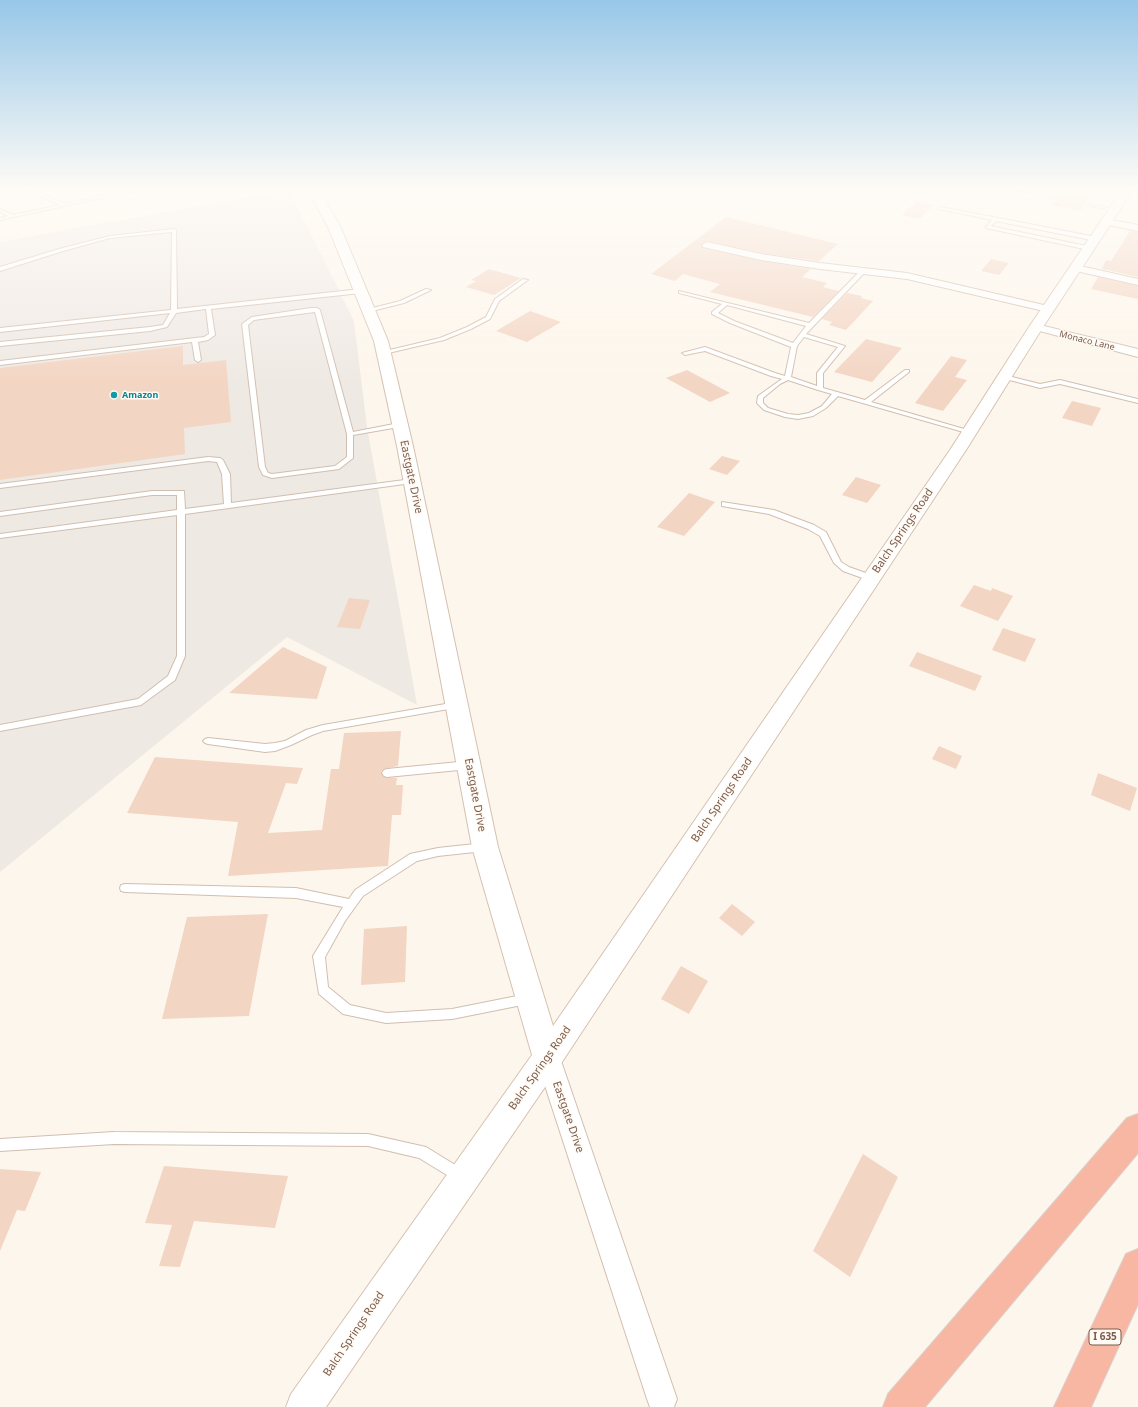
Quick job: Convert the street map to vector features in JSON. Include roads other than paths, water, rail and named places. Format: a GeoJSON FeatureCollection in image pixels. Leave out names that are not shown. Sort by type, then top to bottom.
{"type":"FeatureCollection","features":[{"type":"Feature","properties":{"kind":"highway"},"geometry":{"type":"LineString","coordinates":[[901,1407],[1138,1129]]}},
{"type":"Feature","properties":{"kind":"highway","name":"I 635"},"geometry":{"type":"LineString","coordinates":[[1072,1407],[1138,1266]]}},
{"type":"Feature","properties":{"kind":"street","name":"Eastgate Drive"},"geometry":{"type":"LineString","coordinates":[[345,253],[381,341],[384,352],[398,413],[399,426],[405,446],[485,847],[548,1058],[662,1399]]}},
{"type":"Feature","properties":{"kind":"street"},"geometry":{"type":"LineString","coordinates":[[745,253],[820,266],[907,276],[1048,309]]}},
{"type":"Feature","properties":{"kind":"street","name":"Balch Springs Road"},"geometry":{"type":"LineString","coordinates":[[304,1407],[548,1058],[872,578],[1086,253]]}},
{"type":"Feature","properties":{"kind":"street"},"geometry":{"type":"LineString","coordinates":[[1076,268],[1138,282]]}},
{"type":"Feature","properties":{"kind":"street","name":"Monaco Lane"},"geometry":{"type":"LineString","coordinates":[[1036,327],[1138,353]]}},
{"type":"Feature","properties":{"kind":"lane"},"geometry":{"type":"LineString","coordinates":[[0,270],[53,253]]}},
{"type":"Feature","properties":{"kind":"lane"},"geometry":{"type":"LineString","coordinates":[[0,344],[150,329],[164,326],[174,311],[174,253]]}},
{"type":"Feature","properties":{"kind":"lane"},"geometry":{"type":"LineString","coordinates":[[788,378],[794,346],[810,326],[864,270]]}},
{"type":"Feature","properties":{"kind":"lane"},"geometry":{"type":"LineString","coordinates":[[384,352],[442,339],[469,328],[488,318],[496,300],[525,280]]}},
{"type":"Feature","properties":{"kind":"lane"},"geometry":{"type":"LineString","coordinates":[[368,310],[402,302],[428,290]]}},
{"type":"Feature","properties":{"kind":"lane"},"geometry":{"type":"LineString","coordinates":[[0,330],[361,291]]}},
{"type":"Feature","properties":{"kind":"lane"},"geometry":{"type":"LineString","coordinates":[[681,292],[810,326]]}},
{"type":"Feature","properties":{"kind":"lane"},"geometry":{"type":"LineString","coordinates":[[724,304],[714,313],[732,322],[794,346]]}},
{"type":"Feature","properties":{"kind":"lane"},"geometry":{"type":"LineString","coordinates":[[0,363],[206,339],[212,335],[208,307]]}},
{"type":"Feature","properties":{"kind":"lane"},"geometry":{"type":"LineString","coordinates":[[317,310],[350,434],[350,458],[337,468],[272,476],[264,474],[245,324],[252,319],[261,317],[317,310]]}},
{"type":"Feature","properties":{"kind":"lane"},"geometry":{"type":"LineString","coordinates":[[802,335],[842,346],[820,373],[820,389]]}},
{"type":"Feature","properties":{"kind":"lane"},"geometry":{"type":"LineString","coordinates":[[195,341],[198,360]]}},
{"type":"Feature","properties":{"kind":"lane"},"geometry":{"type":"LineString","coordinates":[[685,353],[705,349],[773,375],[788,378],[820,389],[969,432]]}},
{"type":"Feature","properties":{"kind":"lane"},"geometry":{"type":"LineString","coordinates":[[866,402],[907,371]]}},
{"type":"Feature","properties":{"kind":"lane"},"geometry":{"type":"LineString","coordinates":[[1004,376],[1040,386],[1060,382],[1138,401]]}},
{"type":"Feature","properties":{"kind":"lane"},"geometry":{"type":"LineString","coordinates":[[788,378],[778,383],[760,397],[760,403],[766,409],[788,416],[798,417],[811,415],[824,407],[837,393]]}},
{"type":"Feature","properties":{"kind":"lane"},"geometry":{"type":"LineString","coordinates":[[350,434],[399,426]]}},
{"type":"Feature","properties":{"kind":"lane"},"geometry":{"type":"LineString","coordinates":[[0,486],[208,459],[220,460],[226,474],[228,506]]}},
{"type":"Feature","properties":{"kind":"lane"},"geometry":{"type":"LineString","coordinates":[[0,536],[412,481]]}},
{"type":"Feature","properties":{"kind":"lane"},"geometry":{"type":"LineString","coordinates":[[0,514],[152,493],[181,493],[181,656],[172,678],[141,702],[0,728]]}},
{"type":"Feature","properties":{"kind":"lane"},"geometry":{"type":"LineString","coordinates":[[725,504],[771,512],[811,527],[823,534],[838,563],[846,569],[872,578]]}},
{"type":"Feature","properties":{"kind":"lane"},"geometry":{"type":"LineString","coordinates":[[208,741],[265,748],[275,747],[288,743],[309,732],[323,728],[457,704]]}},
{"type":"Feature","properties":{"kind":"lane"},"geometry":{"type":"LineString","coordinates":[[387,773],[469,764]]}},
{"type":"Feature","properties":{"kind":"lane"},"geometry":{"type":"LineString","coordinates":[[485,847],[438,852],[414,857],[359,894],[341,918],[319,956],[323,990],[347,1010],[386,1018],[452,1014],[530,998]]}},
{"type":"Feature","properties":{"kind":"lane"},"geometry":{"type":"LineString","coordinates":[[125,888],[296,893],[352,904]]}},
{"type":"Feature","properties":{"kind":"lane"},"geometry":{"type":"LineString","coordinates":[[0,1145],[114,1138],[368,1140],[421,1152],[463,1178]]}},
{"type":"Feature","properties":{"kind":"place","name":"Amazon"},"geometry":{"type":"Point","coordinates":[114,395]}}]}
